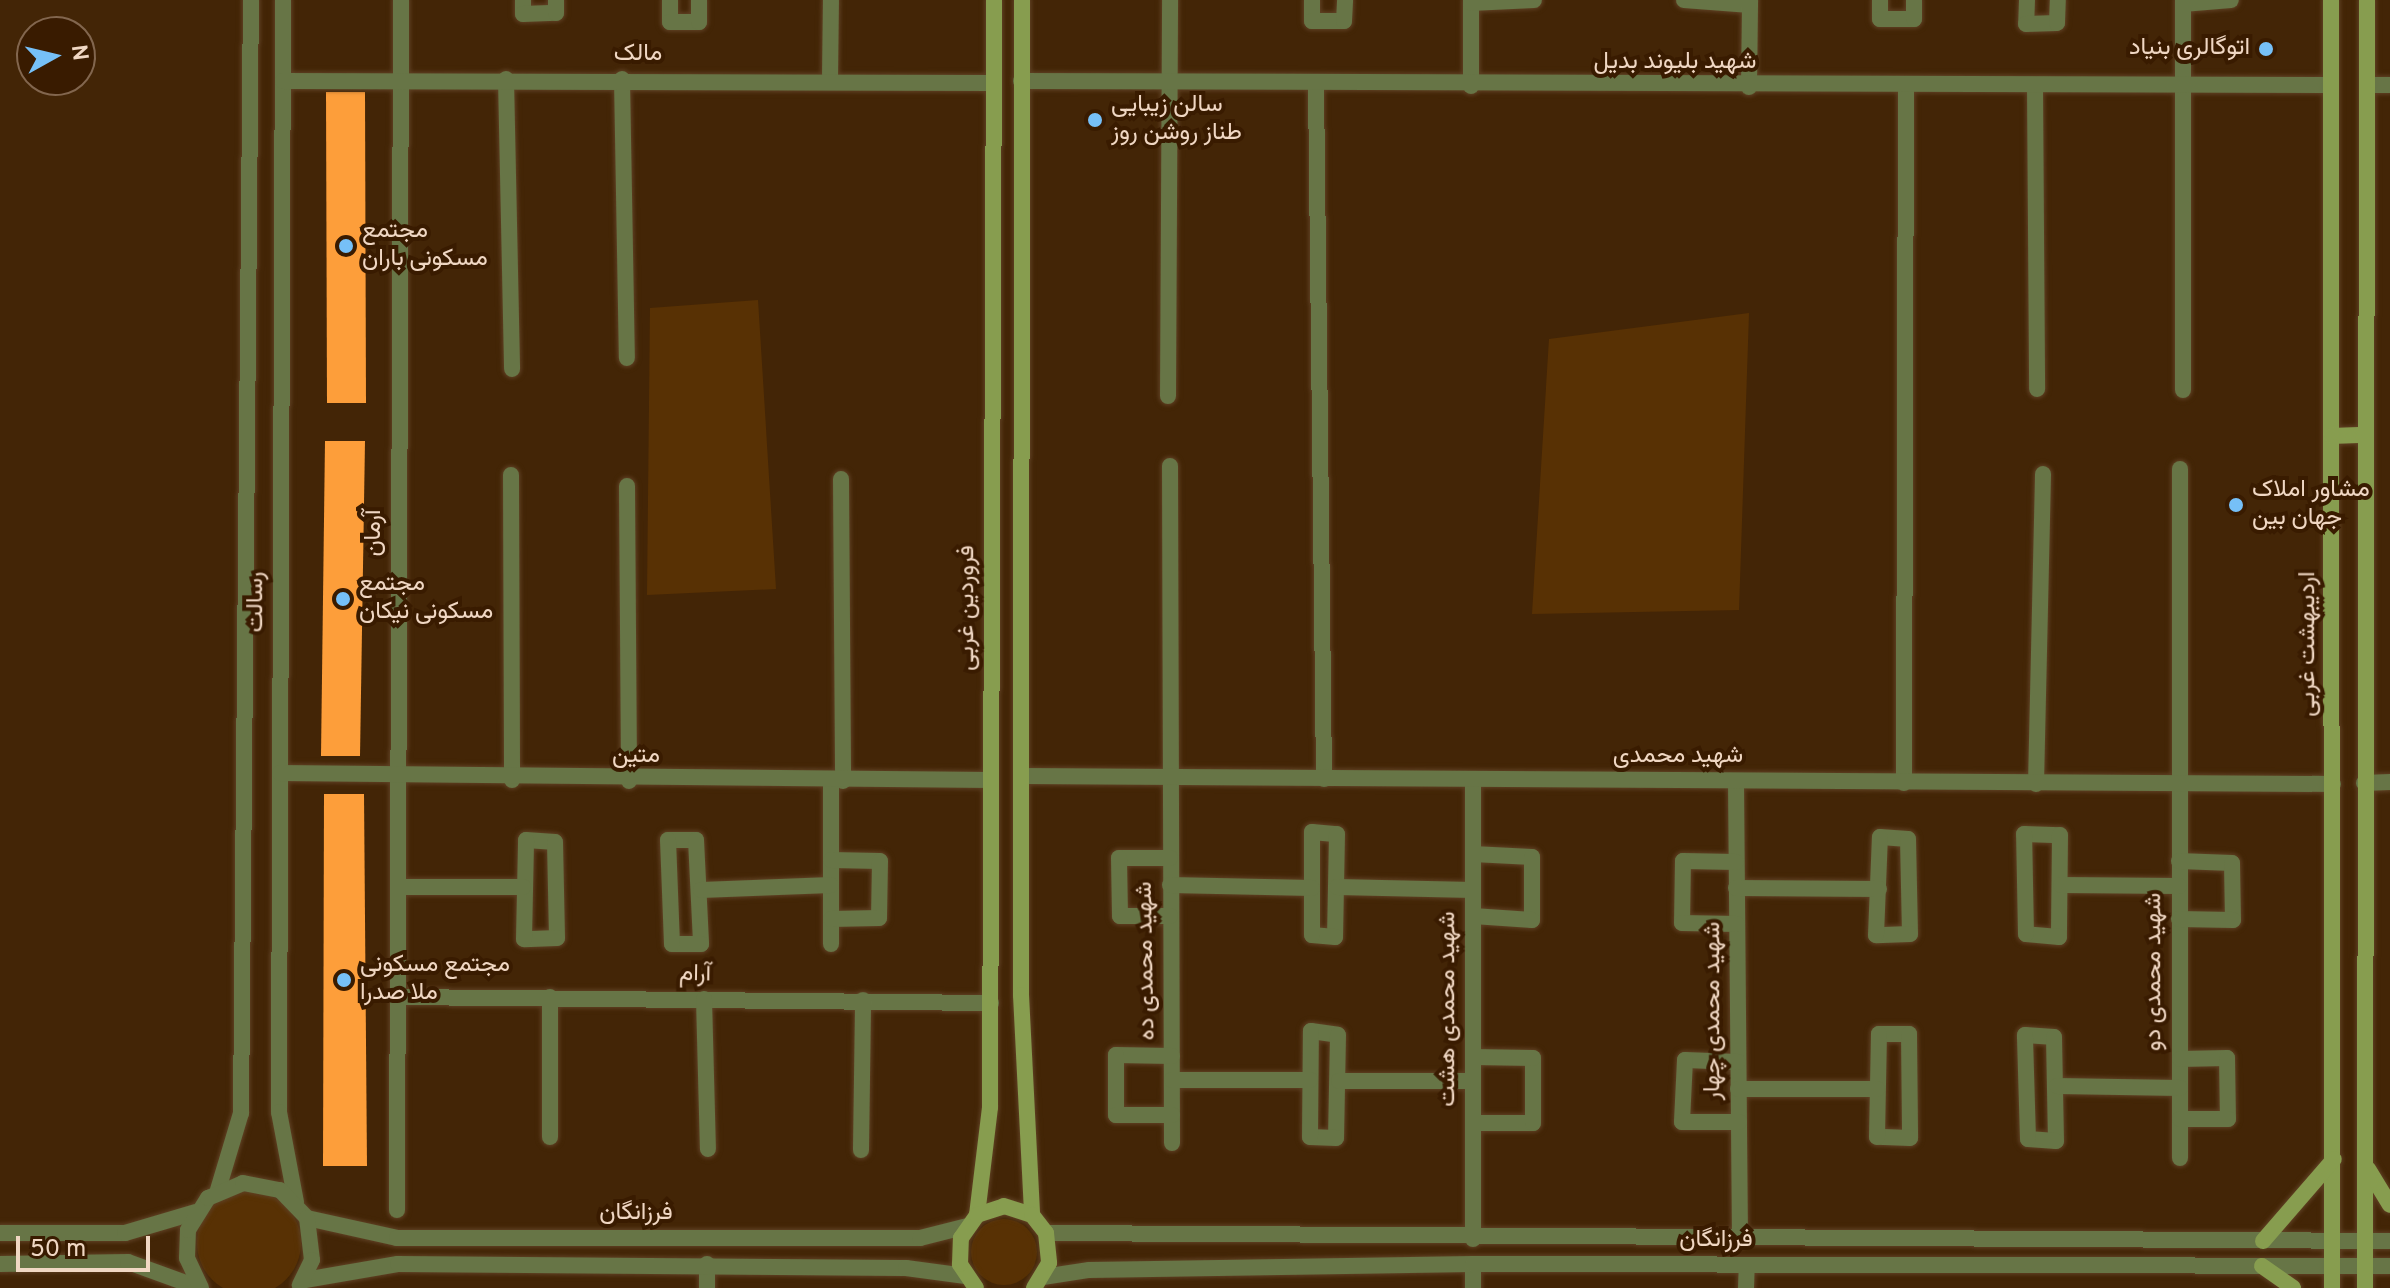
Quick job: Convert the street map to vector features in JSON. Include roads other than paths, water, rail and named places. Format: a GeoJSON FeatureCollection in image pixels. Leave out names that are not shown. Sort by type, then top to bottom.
{"type":"FeatureCollection","features":[{"type":"Feature","properties":{"kind":"main road","name":"فروردین غربی"},"geometry":{"type":"LineString","coordinates":[[972,1285],[959,1251],[972,1221],[990,1107],[994,0]]}},
{"type":"Feature","properties":{"kind":"main road"},"geometry":{"type":"LineString","coordinates":[[1022,0],[1021,995],[1032,1215]]}},
{"type":"Feature","properties":{"kind":"main road","name":"اردیبهشت غربی"},"geometry":{"type":"LineString","coordinates":[[2331,0],[2332,1288]]}},
{"type":"Feature","properties":{"kind":"main road"},"geometry":{"type":"LineString","coordinates":[[2365,1288],[2367,0]]}},
{"type":"Feature","properties":{"kind":"main road"},"geometry":{"type":"LineString","coordinates":[[2332,436],[2365,435]]}},
{"type":"Feature","properties":{"kind":"main road"},"geometry":{"type":"LineString","coordinates":[[2263,1241],[2334,1159]]}},
{"type":"Feature","properties":{"kind":"main road"},"geometry":{"type":"LineString","coordinates":[[2365,1162],[2390,1205]]}},
{"type":"Feature","properties":{"kind":"main road"},"geometry":{"type":"LineString","coordinates":[[972,1221],[1004,1206],[1032,1215],[1046,1233],[1039,1283]]}},
{"type":"Feature","properties":{"kind":"main road"},"geometry":{"type":"LineString","coordinates":[[2262,1266],[2293,1288]]}},
{"type":"Feature","properties":{"kind":"street","name":"رسالت"},"geometry":{"type":"LineString","coordinates":[[217,1193],[241,1113],[251,0]]}},
{"type":"Feature","properties":{"kind":"street","name":"رسالت"},"geometry":{"type":"LineString","coordinates":[[283,0],[279,1112],[296,1202]]}},
{"type":"Feature","properties":{"kind":"street","name":"آرمان"},"geometry":{"type":"LineString","coordinates":[[397,1210],[401,0]]}},
{"type":"Feature","properties":{"kind":"street"},"geometry":{"type":"LineString","coordinates":[[523,0],[523,14],[556,13],[556,0]]}},
{"type":"Feature","properties":{"kind":"street"},"geometry":{"type":"LineString","coordinates":[[670,0],[670,22],[699,22],[699,0]]}},
{"type":"Feature","properties":{"kind":"street"},"geometry":{"type":"LineString","coordinates":[[830,79],[831,0]]}},
{"type":"Feature","properties":{"kind":"street"},"geometry":{"type":"LineString","coordinates":[[1168,396],[1170,0]]}},
{"type":"Feature","properties":{"kind":"street"},"geometry":{"type":"LineString","coordinates":[[1312,0],[1312,21],[1344,21],[1345,0]]}},
{"type":"Feature","properties":{"kind":"street"},"geometry":{"type":"LineString","coordinates":[[1471,86],[1471,2],[1534,0]]}},
{"type":"Feature","properties":{"kind":"street"},"geometry":{"type":"LineString","coordinates":[[1684,0],[1750,3],[1749,87]]}},
{"type":"Feature","properties":{"kind":"street"},"geometry":{"type":"LineString","coordinates":[[1880,0],[1880,19],[1914,19],[1914,0]]}},
{"type":"Feature","properties":{"kind":"street"},"geometry":{"type":"LineString","coordinates":[[2027,0],[2026,24],[2057,23],[2058,0]]}},
{"type":"Feature","properties":{"kind":"street"},"geometry":{"type":"LineString","coordinates":[[2183,390],[2183,2],[2231,0]]}},
{"type":"Feature","properties":{"kind":"street"},"geometry":{"type":"LineString","coordinates":[[506,79],[512,369]]}},
{"type":"Feature","properties":{"kind":"street"},"geometry":{"type":"LineString","coordinates":[[622,79],[627,358]]}},
{"type":"Feature","properties":{"kind":"street","name":"مالک"},"geometry":{"type":"LineString","coordinates":[[283,81],[830,79],[994,83]]}},
{"type":"Feature","properties":{"kind":"street","name":"شهید بلیوند بدیل"},"geometry":{"type":"LineString","coordinates":[[1021,81],[1749,87],[2330,85]]}},
{"type":"Feature","properties":{"kind":"street"},"geometry":{"type":"LineString","coordinates":[[1316,85],[1324,779]]}},
{"type":"Feature","properties":{"kind":"street"},"geometry":{"type":"LineString","coordinates":[[2367,85],[2390,85]]}},
{"type":"Feature","properties":{"kind":"street"},"geometry":{"type":"LineString","coordinates":[[1904,783],[1906,86]]}},
{"type":"Feature","properties":{"kind":"street"},"geometry":{"type":"LineString","coordinates":[[2035,86],[2037,389]]}},
{"type":"Feature","properties":{"kind":"street","name":"شهید محمدی ده"},"geometry":{"type":"LineString","coordinates":[[1170,466],[1172,1143]]}},
{"type":"Feature","properties":{"kind":"street","name":"شهید محمدی دو"},"geometry":{"type":"LineString","coordinates":[[2180,469],[2180,1158]]}},
{"type":"Feature","properties":{"kind":"street"},"geometry":{"type":"LineString","coordinates":[[2036,784],[2043,474]]}},
{"type":"Feature","properties":{"kind":"street"},"geometry":{"type":"LineString","coordinates":[[511,475],[512,780]]}},
{"type":"Feature","properties":{"kind":"street"},"geometry":{"type":"LineString","coordinates":[[831,944],[831,860],[837,782],[841,479]]}},
{"type":"Feature","properties":{"kind":"street"},"geometry":{"type":"LineString","coordinates":[[627,486],[629,781]]}},
{"type":"Feature","properties":{"kind":"street","name":"متین"},"geometry":{"type":"LineString","coordinates":[[280,773],[512,780],[991,780]]}},
{"type":"Feature","properties":{"kind":"street","name":"شهید محمدی"},"geometry":{"type":"LineString","coordinates":[[1023,776],[2333,784]]}},
{"type":"Feature","properties":{"kind":"street","name":"شهید محمدی هشت"},"geometry":{"type":"LineString","coordinates":[[1473,780],[1473,1239]]}},
{"type":"Feature","properties":{"kind":"street","name":"شهید محمدی چهار"},"geometry":{"type":"LineString","coordinates":[[1736,782],[1740,1240]]}},
{"type":"Feature","properties":{"kind":"street"},"geometry":{"type":"LineString","coordinates":[[2364,783],[2390,782]]}},
{"type":"Feature","properties":{"kind":"street"},"geometry":{"type":"LineString","coordinates":[[1313,832],[1337,834],[1337,887],[1335,937],[1312,935],[1313,832]]}},
{"type":"Feature","properties":{"kind":"street"},"geometry":{"type":"LineString","coordinates":[[2024,834],[2060,835],[2061,885],[2059,937],[2026,934],[2024,834]]}},
{"type":"Feature","properties":{"kind":"street"},"geometry":{"type":"LineString","coordinates":[[1880,837],[1908,839],[1910,934],[1876,935],[1879,889],[1880,837]]}},
{"type":"Feature","properties":{"kind":"street"},"geometry":{"type":"LineString","coordinates":[[526,840],[555,842],[557,938],[524,939],[523,887],[526,840]]}},
{"type":"Feature","properties":{"kind":"street"},"geometry":{"type":"LineString","coordinates":[[668,840],[696,840],[701,890],[701,944],[672,944],[668,840]]}},
{"type":"Feature","properties":{"kind":"street"},"geometry":{"type":"LineString","coordinates":[[1473,854],[1532,857],[1532,920],[1473,916]]}},
{"type":"Feature","properties":{"kind":"street"},"geometry":{"type":"LineString","coordinates":[[1170,858],[1119,858],[1120,916],[1170,916]]}},
{"type":"Feature","properties":{"kind":"street"},"geometry":{"type":"LineString","coordinates":[[831,860],[880,861],[879,918],[831,919]]}},
{"type":"Feature","properties":{"kind":"street"},"geometry":{"type":"LineString","coordinates":[[1736,862],[1683,861],[1682,923],[1737,924]]}},
{"type":"Feature","properties":{"kind":"street"},"geometry":{"type":"LineString","coordinates":[[2179,861],[2232,863],[2233,920],[2179,919]]}},
{"type":"Feature","properties":{"kind":"street"},"geometry":{"type":"LineString","coordinates":[[701,890],[831,885]]}},
{"type":"Feature","properties":{"kind":"street"},"geometry":{"type":"LineString","coordinates":[[1170,885],[1312,888]]}},
{"type":"Feature","properties":{"kind":"street"},"geometry":{"type":"LineString","coordinates":[[2061,885],[2179,886]]}},
{"type":"Feature","properties":{"kind":"street"},"geometry":{"type":"LineString","coordinates":[[399,887],[523,887]]}},
{"type":"Feature","properties":{"kind":"street"},"geometry":{"type":"LineString","coordinates":[[1337,887],[1473,890]]}},
{"type":"Feature","properties":{"kind":"street"},"geometry":{"type":"LineString","coordinates":[[1736,888],[1879,889]]}},
{"type":"Feature","properties":{"kind":"street","name":"آرام"},"geometry":{"type":"LineString","coordinates":[[398,997],[991,1003]]}},
{"type":"Feature","properties":{"kind":"street"},"geometry":{"type":"LineString","coordinates":[[550,997],[550,1137]]}},
{"type":"Feature","properties":{"kind":"street"},"geometry":{"type":"LineString","coordinates":[[704,999],[708,1149]]}},
{"type":"Feature","properties":{"kind":"street"},"geometry":{"type":"LineString","coordinates":[[861,1150],[863,1000]]}},
{"type":"Feature","properties":{"kind":"street"},"geometry":{"type":"LineString","coordinates":[[1313,1031],[1338,1033],[1339,1081],[1336,1138],[1310,1137],[1313,1031]]}},
{"type":"Feature","properties":{"kind":"street"},"geometry":{"type":"LineString","coordinates":[[1879,1034],[1909,1034],[1910,1138],[1877,1137],[1877,1089],[1879,1034]]}},
{"type":"Feature","properties":{"kind":"street"},"geometry":{"type":"LineString","coordinates":[[2025,1035],[2054,1037],[2057,1086],[2056,1141],[2028,1139],[2025,1035]]}},
{"type":"Feature","properties":{"kind":"street"},"geometry":{"type":"LineString","coordinates":[[1172,1056],[1116,1055],[1116,1115],[1172,1115]]}},
{"type":"Feature","properties":{"kind":"street"},"geometry":{"type":"LineString","coordinates":[[1473,1057],[1533,1058],[1533,1123],[1473,1123]]}},
{"type":"Feature","properties":{"kind":"street"},"geometry":{"type":"LineString","coordinates":[[2180,1059],[2227,1058],[2228,1119],[2180,1119]]}},
{"type":"Feature","properties":{"kind":"street"},"geometry":{"type":"LineString","coordinates":[[1738,1062],[1685,1060],[1682,1122],[1739,1122]]}},
{"type":"Feature","properties":{"kind":"street"},"geometry":{"type":"LineString","coordinates":[[1172,1080],[1310,1080]]}},
{"type":"Feature","properties":{"kind":"street"},"geometry":{"type":"LineString","coordinates":[[1339,1081],[1473,1081]]}},
{"type":"Feature","properties":{"kind":"street"},"geometry":{"type":"LineString","coordinates":[[2057,1086],[2180,1088]]}},
{"type":"Feature","properties":{"kind":"street"},"geometry":{"type":"LineString","coordinates":[[1738,1089],[1877,1089]]}},
{"type":"Feature","properties":{"kind":"street"},"geometry":{"type":"LineString","coordinates":[[0,1233],[125,1233],[196,1212],[217,1193],[262,1184],[296,1202],[307,1218],[312,1260],[301,1284]]}},
{"type":"Feature","properties":{"kind":"street"},"geometry":{"type":"LineString","coordinates":[[196,1212],[187,1258],[200,1288]]}},
{"type":"Feature","properties":{"kind":"street","name":"فرزانگان"},"geometry":{"type":"LineString","coordinates":[[307,1218],[397,1238],[920,1238],[972,1221]]}},
{"type":"Feature","properties":{"kind":"street","name":"فرزانگان"},"geometry":{"type":"LineString","coordinates":[[1046,1233],[1473,1239],[2390,1241]]}},
{"type":"Feature","properties":{"kind":"street"},"geometry":{"type":"LineString","coordinates":[[0,1264],[128,1262],[200,1288]]}},
{"type":"Feature","properties":{"kind":"street","name":"فرزانگان"},"geometry":{"type":"LineString","coordinates":[[301,1284],[398,1264],[707,1264],[906,1268],[972,1285]]}},
{"type":"Feature","properties":{"kind":"street"},"geometry":{"type":"LineString","coordinates":[[707,1264],[707,1288]]}},
{"type":"Feature","properties":{"kind":"street"},"geometry":{"type":"LineString","coordinates":[[1473,1264],[1473,1288]]}},
{"type":"Feature","properties":{"kind":"street","name":"فرزانگان"},"geometry":{"type":"LineString","coordinates":[[1039,1283],[1089,1270],[1473,1264],[2390,1266]]}},
{"type":"Feature","properties":{"kind":"street"},"geometry":{"type":"LineString","coordinates":[[1746,1288],[1747,1265]]}},
{"type":"Feature","properties":{"kind":"place","name":"اتوگالری بنیاد"},"geometry":{"type":"Point","coordinates":[2266,49]}},
{"type":"Feature","properties":{"kind":"place","name":"سالن زیبایی طناز روشن روز"},"geometry":{"type":"Point","coordinates":[1095,120]}},
{"type":"Feature","properties":{"kind":"place","name":"مجتمع مسکونی باران"},"geometry":{"type":"Point","coordinates":[346,246]}},
{"type":"Feature","properties":{"kind":"place","name":"مشاور املاک جهان بین"},"geometry":{"type":"Point","coordinates":[2236,505]}},
{"type":"Feature","properties":{"kind":"place","name":"مجتمع مسکونی نیکان"},"geometry":{"type":"Point","coordinates":[343,599]}},
{"type":"Feature","properties":{"kind":"place","name":"مجتمع مسکونی ملا صدرا"},"geometry":{"type":"Point","coordinates":[344,980]}}]}
